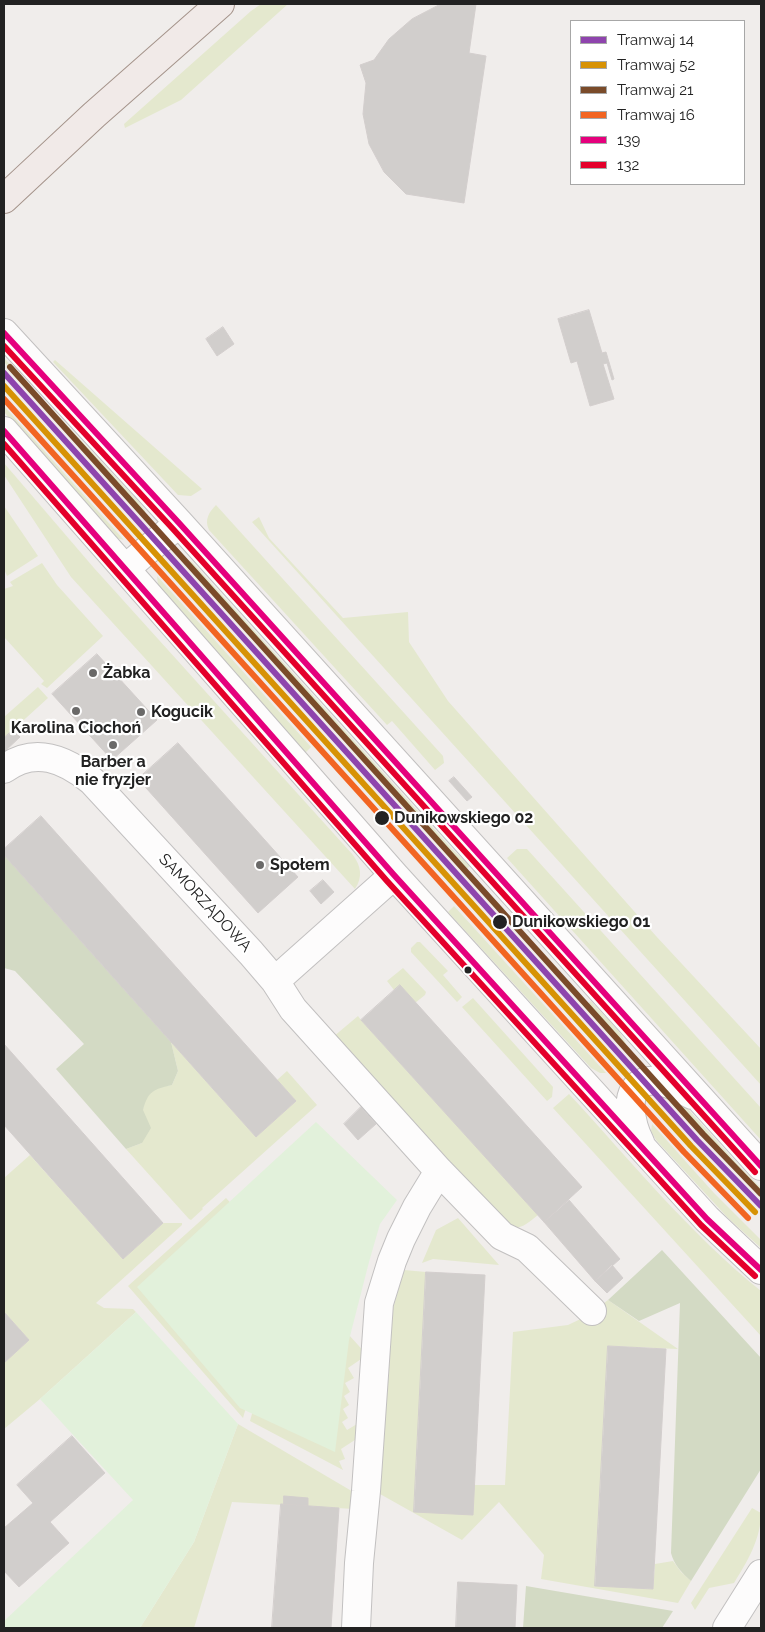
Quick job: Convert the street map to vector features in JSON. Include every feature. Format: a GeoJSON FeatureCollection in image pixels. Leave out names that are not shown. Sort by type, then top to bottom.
{"type":"FeatureCollection","features":[{"type":"Feature","properties":{"kind":"main road"},"geometry":{"type":"LineString","coordinates":[[4,199],[94,115],[220,4]]}},
{"type":"Feature","properties":{"kind":"street"},"geometry":{"type":"LineString","coordinates":[[4,333],[179,523],[761,1166]]}},
{"type":"Feature","properties":{"kind":"street"},"geometry":{"type":"LineString","coordinates":[[4,431],[394,875],[707,1220],[761,1270]]}},
{"type":"Feature","properties":{"kind":"street"},"geometry":{"type":"LineString","coordinates":[[125,569],[179,523]]}},
{"type":"Feature","properties":{"kind":"street","name":"SAMORZĄDOWA"},"geometry":{"type":"LineString","coordinates":[[4,769],[22,759],[45,757],[65,762],[85,774],[106,794],[275,981],[292,1009],[439,1171],[502,1236],[528,1248],[592,1311]]}},
{"type":"Feature","properties":{"kind":"street"},"geometry":{"type":"LineString","coordinates":[[275,981],[394,875]]}},
{"type":"Feature","properties":{"kind":"street"},"geometry":{"type":"LineString","coordinates":[[646,1152],[636,1135],[630,1107],[633,1093],[641,1084],[650,1081],[673,1086],[693,1095],[703,1103]]}},
{"type":"Feature","properties":{"kind":"street"},"geometry":{"type":"LineString","coordinates":[[356,1628],[359,1563],[379,1303],[401,1239],[417,1207],[439,1171]]}},
{"type":"Feature","properties":{"kind":"street"},"geometry":{"type":"LineString","coordinates":[[727,1628],[761,1574]]}},
{"type":"Feature","properties":{"kind":"green space"},"geometry":{"type":"Polygon","coordinates":[[[261,4],[288,4],[181,100],[125,128],[124,124],[261,4]]]}},
{"type":"Feature","properties":{"kind":"green space"},"geometry":{"type":"Polygon","coordinates":[[[4,358],[137,500],[145,510],[146,520],[4,362],[4,358]]]}},
{"type":"Feature","properties":{"kind":"green space"},"geometry":{"type":"Polygon","coordinates":[[[55,360],[202,489],[191,496],[178,495],[53,362],[55,360]]]}},
{"type":"Feature","properties":{"kind":"green space"},"geometry":{"type":"Polygon","coordinates":[[[4,406],[124,540],[115,538],[108,533],[4,412],[4,406]]]}},
{"type":"Feature","properties":{"kind":"green space"},"geometry":{"type":"Polygon","coordinates":[[[4,463],[94,568],[353,855],[358,863],[360,872],[358,885],[355,889],[71,577],[4,475],[4,463]]]}},
{"type":"Feature","properties":{"kind":"green space"},"geometry":{"type":"Polygon","coordinates":[[[216,505],[443,756],[444,763],[435,770],[392,721],[387,725],[209,530],[208,516],[216,505]]]}},
{"type":"Feature","properties":{"kind":"green space"},"geometry":{"type":"Polygon","coordinates":[[[4,506],[38,556],[7,576],[4,569],[4,506]]]}},
{"type":"Feature","properties":{"kind":"green space"},"geometry":{"type":"Polygon","coordinates":[[[259,517],[269,538],[343,618],[408,612],[409,642],[448,701],[656,936],[761,1049],[761,1085],[252,522],[259,517]]]}},
{"type":"Feature","properties":{"kind":"green space"},"geometry":{"type":"Polygon","coordinates":[[[180,558],[185,558],[192,562],[454,851],[470,866],[464,871],[180,558]]]}},
{"type":"Feature","properties":{"kind":"green space"},"geometry":{"type":"Polygon","coordinates":[[[42,563],[57,585],[103,636],[47,688],[41,684],[44,681],[4,637],[4,589],[13,586],[10,582],[42,563]]]}},
{"type":"Feature","properties":{"kind":"green space"},"geometry":{"type":"Polygon","coordinates":[[[157,576],[311,747],[305,753],[162,593],[158,586],[157,576]]]}},
{"type":"Feature","properties":{"kind":"green space"},"geometry":{"type":"Polygon","coordinates":[[[38,687],[48,698],[4,738],[4,717],[38,687]]]}},
{"type":"Feature","properties":{"kind":"green space"},"geometry":{"type":"Polygon","coordinates":[[[517,849],[527,849],[761,1108],[761,1140],[507,858],[517,849]]]}},
{"type":"Feature","properties":{"kind":"green space"},"geometry":{"type":"Polygon","coordinates":[[[4,855],[171,1042],[178,1071],[172,1085],[156,1090],[147,1099],[143,1110],[151,1128],[142,1143],[126,1149],[56,1069],[84,1044],[15,971],[4,968],[4,855]]]}},
{"type":"Feature","properties":{"kind":"green space"},"geometry":{"type":"Polygon","coordinates":[[[454,906],[606,1073],[600,1073],[591,1068],[448,912],[454,906]]]}},
{"type":"Feature","properties":{"kind":"green space"},"geometry":{"type":"Polygon","coordinates":[[[417,942],[420,942],[448,971],[443,975],[462,997],[457,1002],[411,952],[411,948],[417,942]]]}},
{"type":"Feature","properties":{"kind":"green space"},"geometry":{"type":"Polygon","coordinates":[[[403,968],[426,992],[415,1003],[400,986],[394,990],[387,981],[403,968]]]}},
{"type":"Feature","properties":{"kind":"green space"},"geometry":{"type":"Polygon","coordinates":[[[473,998],[553,1087],[552,1097],[547,1101],[462,1007],[473,998]]]}},
{"type":"Feature","properties":{"kind":"green space"},"geometry":{"type":"Polygon","coordinates":[[[591,1001],[624,1039],[628,1054],[585,1006],[591,1001]]]}},
{"type":"Feature","properties":{"kind":"green space"},"geometry":{"type":"Polygon","coordinates":[[[358,1016],[538,1215],[530,1222],[520,1227],[506,1226],[333,1037],[358,1016]]]}},
{"type":"Feature","properties":{"kind":"green space"},"geometry":{"type":"Polygon","coordinates":[[[171,1042],[256,1137],[296,1101],[277,1080],[287,1071],[317,1105],[191,1220],[126,1149],[142,1143],[142,1112],[151,1092],[162,1086],[172,1085],[178,1071],[171,1042]]]}},
{"type":"Feature","properties":{"kind":"green space"},"geometry":{"type":"Polygon","coordinates":[[[569,1094],[685,1221],[761,1291],[761,1336],[553,1108],[569,1094]]]}},
{"type":"Feature","properties":{"kind":"green space"},"geometry":{"type":"Polygon","coordinates":[[[673,1104],[682,1105],[687,1108],[761,1188],[761,1197],[673,1104]]]}},
{"type":"Feature","properties":{"kind":"green space"},"geometry":{"type":"Polygon","coordinates":[[[316,1122],[397,1200],[380,1224],[349,1340],[335,1452],[240,1408],[137,1287],[316,1122]]]}},
{"type":"Feature","properties":{"kind":"green space"},"geometry":{"type":"Polygon","coordinates":[[[652,1124],[714,1193],[761,1240],[761,1248],[728,1218],[656,1140],[651,1131],[652,1124]]]}},
{"type":"Feature","properties":{"kind":"green space"},"geometry":{"type":"Polygon","coordinates":[[[30,1155],[123,1259],[163,1223],[182,1223],[182,1225],[96,1303],[104,1308],[133,1309],[136,1312],[4,1429],[4,1363],[29,1340],[4,1312],[4,1178],[30,1155]]]}},
{"type":"Feature","properties":{"kind":"green space"},"geometry":{"type":"Polygon","coordinates":[[[226,1198],[242,1215],[279,1291],[243,1418],[128,1286],[226,1198]]]}},
{"type":"Feature","properties":{"kind":"green space"},"geometry":{"type":"Polygon","coordinates":[[[458,1218],[499,1265],[433,1259],[422,1263],[436,1230],[458,1218]]]}},
{"type":"Feature","properties":{"kind":"green space"},"geometry":{"type":"Polygon","coordinates":[[[662,1250],[761,1358],[761,1469],[691,1581],[674,1561],[671,1553],[680,1303],[639,1321],[608,1300],[662,1250]]]}},
{"type":"Feature","properties":{"kind":"green space"},"geometry":{"type":"Polygon","coordinates":[[[404,1270],[426,1272],[414,1512],[474,1485],[505,1485],[513,1332],[568,1325],[589,1315],[608,1300],[678,1349],[608,1346],[595,1585],[653,1589],[655,1564],[673,1561],[691,1581],[678,1603],[541,1579],[544,1555],[499,1502],[462,1540],[380,1494],[390,1319],[404,1270]]]}},
{"type":"Feature","properties":{"kind":"green space"},"geometry":{"type":"Polygon","coordinates":[[[296,1276],[367,1355],[348,1368],[354,1378],[345,1383],[350,1392],[344,1396],[349,1405],[343,1409],[348,1418],[342,1422],[347,1430],[362,1421],[361,1436],[341,1449],[345,1459],[339,1461],[343,1470],[250,1421],[288,1284],[296,1276]]]}},
{"type":"Feature","properties":{"kind":"green space"},"geometry":{"type":"Polygon","coordinates":[[[136,1312],[238,1424],[194,1542],[140,1628],[4,1628],[4,1621],[133,1500],[40,1399],[136,1312]]]}},
{"type":"Feature","properties":{"kind":"green space"},"geometry":{"type":"Polygon","coordinates":[[[238,1424],[355,1493],[354,1509],[232,1502],[194,1628],[140,1628],[194,1542],[238,1424]]]}},
{"type":"Feature","properties":{"kind":"green space"},"geometry":{"type":"Polygon","coordinates":[[[752,1508],[761,1513],[759,1532],[744,1567],[734,1583],[709,1588],[695,1610],[691,1603],[752,1508]]]}},
{"type":"Feature","properties":{"kind":"green space"},"geometry":{"type":"Polygon","coordinates":[[[526,1586],[673,1611],[662,1628],[523,1628],[526,1586]]]}},
{"type":"Feature","properties":{"kind":"building"},"geometry":{"type":"Polygon","coordinates":[[[441,4],[476,4],[469,53],[486,56],[464,203],[406,194],[384,172],[369,144],[363,114],[366,83],[360,65],[374,60],[389,39],[412,19],[441,4]]]}},
{"type":"Feature","properties":{"kind":"building"},"geometry":{"type":"Polygon","coordinates":[[[589,310],[602,353],[606,352],[614,379],[612,380],[607,363],[603,364],[614,399],[590,406],[577,361],[571,363],[558,319],[589,310]]]}},
{"type":"Feature","properties":{"kind":"building"},"geometry":{"type":"Polygon","coordinates":[[[223,327],[234,344],[217,356],[206,339],[223,327]]]}},
{"type":"Feature","properties":{"kind":"building"},"geometry":{"type":"Polygon","coordinates":[[[97,654],[157,720],[112,760],[52,694],[97,654]]]}},
{"type":"Feature","properties":{"kind":"building"},"geometry":{"type":"Polygon","coordinates":[[[13,730],[20,737],[4,752],[4,738],[13,730]]]}},
{"type":"Feature","properties":{"kind":"building"},"geometry":{"type":"Polygon","coordinates":[[[178,743],[298,877],[258,913],[138,779],[178,743]]]}},
{"type":"Feature","properties":{"kind":"building"},"geometry":{"type":"Polygon","coordinates":[[[454,777],[472,797],[467,801],[449,781],[454,777]]]}},
{"type":"Feature","properties":{"kind":"building"},"geometry":{"type":"Polygon","coordinates":[[[41,816],[296,1101],[256,1137],[4,855],[4,849],[41,816]]]}},
{"type":"Feature","properties":{"kind":"building"},"geometry":{"type":"Polygon","coordinates":[[[323,880],[334,892],[321,904],[310,891],[323,880]]]}},
{"type":"Feature","properties":{"kind":"building"},"geometry":{"type":"Polygon","coordinates":[[[400,985],[582,1187],[544,1222],[361,1020],[400,985]]]}},
{"type":"Feature","properties":{"kind":"building"},"geometry":{"type":"Polygon","coordinates":[[[4,1044],[163,1223],[123,1259],[4,1125],[4,1044]]]}},
{"type":"Feature","properties":{"kind":"building"},"geometry":{"type":"Polygon","coordinates":[[[361,1107],[376,1124],[358,1140],[344,1124],[361,1107]]]}},
{"type":"Feature","properties":{"kind":"building"},"geometry":{"type":"Polygon","coordinates":[[[569,1200],[620,1259],[595,1281],[544,1222],[569,1200]]]}},
{"type":"Feature","properties":{"kind":"building"},"geometry":{"type":"Polygon","coordinates":[[[612,1265],[623,1278],[607,1293],[595,1281],[612,1265]]]}},
{"type":"Feature","properties":{"kind":"building"},"geometry":{"type":"Polygon","coordinates":[[[426,1272],[485,1275],[473,1515],[414,1512],[426,1272]]]}},
{"type":"Feature","properties":{"kind":"building"},"geometry":{"type":"Polygon","coordinates":[[[4,1312],[29,1340],[4,1363],[4,1312]]]}},
{"type":"Feature","properties":{"kind":"building"},"geometry":{"type":"Polygon","coordinates":[[[608,1346],[666,1349],[653,1589],[595,1586],[608,1346]]]}},
{"type":"Feature","properties":{"kind":"building"},"geometry":{"type":"Polygon","coordinates":[[[72,1436],[105,1473],[50,1522],[69,1543],[19,1587],[4,1571],[4,1528],[33,1503],[17,1485],[72,1436]]]}},
{"type":"Feature","properties":{"kind":"building"},"geometry":{"type":"Polygon","coordinates":[[[284,1496],[308,1498],[308,1506],[284,1504],[284,1496]]]}},
{"type":"Feature","properties":{"kind":"building"},"geometry":{"type":"Polygon","coordinates":[[[281,1504],[339,1508],[331,1628],[272,1628],[281,1504]]]}},
{"type":"Feature","properties":{"kind":"building"},"geometry":{"type":"Polygon","coordinates":[[[458,1582],[517,1585],[515,1628],[456,1628],[458,1582]]]}},
{"type":"Feature","properties":{"kind":"tram line","name":"21"},"geometry":{"type":"LineString","coordinates":[[10,367],[703,1134],[761,1194]]}},
{"type":"Feature","properties":{"kind":"tram line","name":"14"},"geometry":{"type":"LineString","coordinates":[[4,373],[697,1140],[761,1206]]}},
{"type":"Feature","properties":{"kind":"tram line","name":"52"},"geometry":{"type":"LineString","coordinates":[[4,386],[691,1146],[755,1212]]}},
{"type":"Feature","properties":{"kind":"tram line","name":"16"},"geometry":{"type":"LineString","coordinates":[[4,399],[684,1152],[748,1218]]}},
{"type":"Feature","properties":{"kind":"transit line","name":"139"},"geometry":{"type":"LineString","coordinates":[[4,333],[179,523],[761,1166]]}},
{"type":"Feature","properties":{"kind":"transit line","name":"132"},"geometry":{"type":"LineString","coordinates":[[4,346],[173,529],[755,1172]]}},
{"type":"Feature","properties":{"kind":"transit line","name":"139"},"geometry":{"type":"LineString","coordinates":[[4,431],[394,875],[707,1219],[761,1270]]}},
{"type":"Feature","properties":{"kind":"transit line","name":"132"},"geometry":{"type":"LineString","coordinates":[[4,444],[387,881],[701,1225],[755,1276]]}},
{"type":"Feature","properties":{"kind":"place","name":"Żabka"},"geometry":{"type":"Point","coordinates":[93,673]}},
{"type":"Feature","properties":{"kind":"place","name":"Karolina Ciochoń"},"geometry":{"type":"Point","coordinates":[76,711]}},
{"type":"Feature","properties":{"kind":"place","name":"Kogucik"},"geometry":{"type":"Point","coordinates":[141,712]}},
{"type":"Feature","properties":{"kind":"place","name":"Barber a nie fryzjer"},"geometry":{"type":"Point","coordinates":[113,745]}},
{"type":"Feature","properties":{"kind":"place","name":"Dunikowskiego 02"},"geometry":{"type":"Point","coordinates":[382,818]}},
{"type":"Feature","properties":{"kind":"place","name":"Społem"},"geometry":{"type":"Point","coordinates":[260,865]}},
{"type":"Feature","properties":{"kind":"place","name":"Dunikowskiego 01"},"geometry":{"type":"Point","coordinates":[500,922]}}]}
